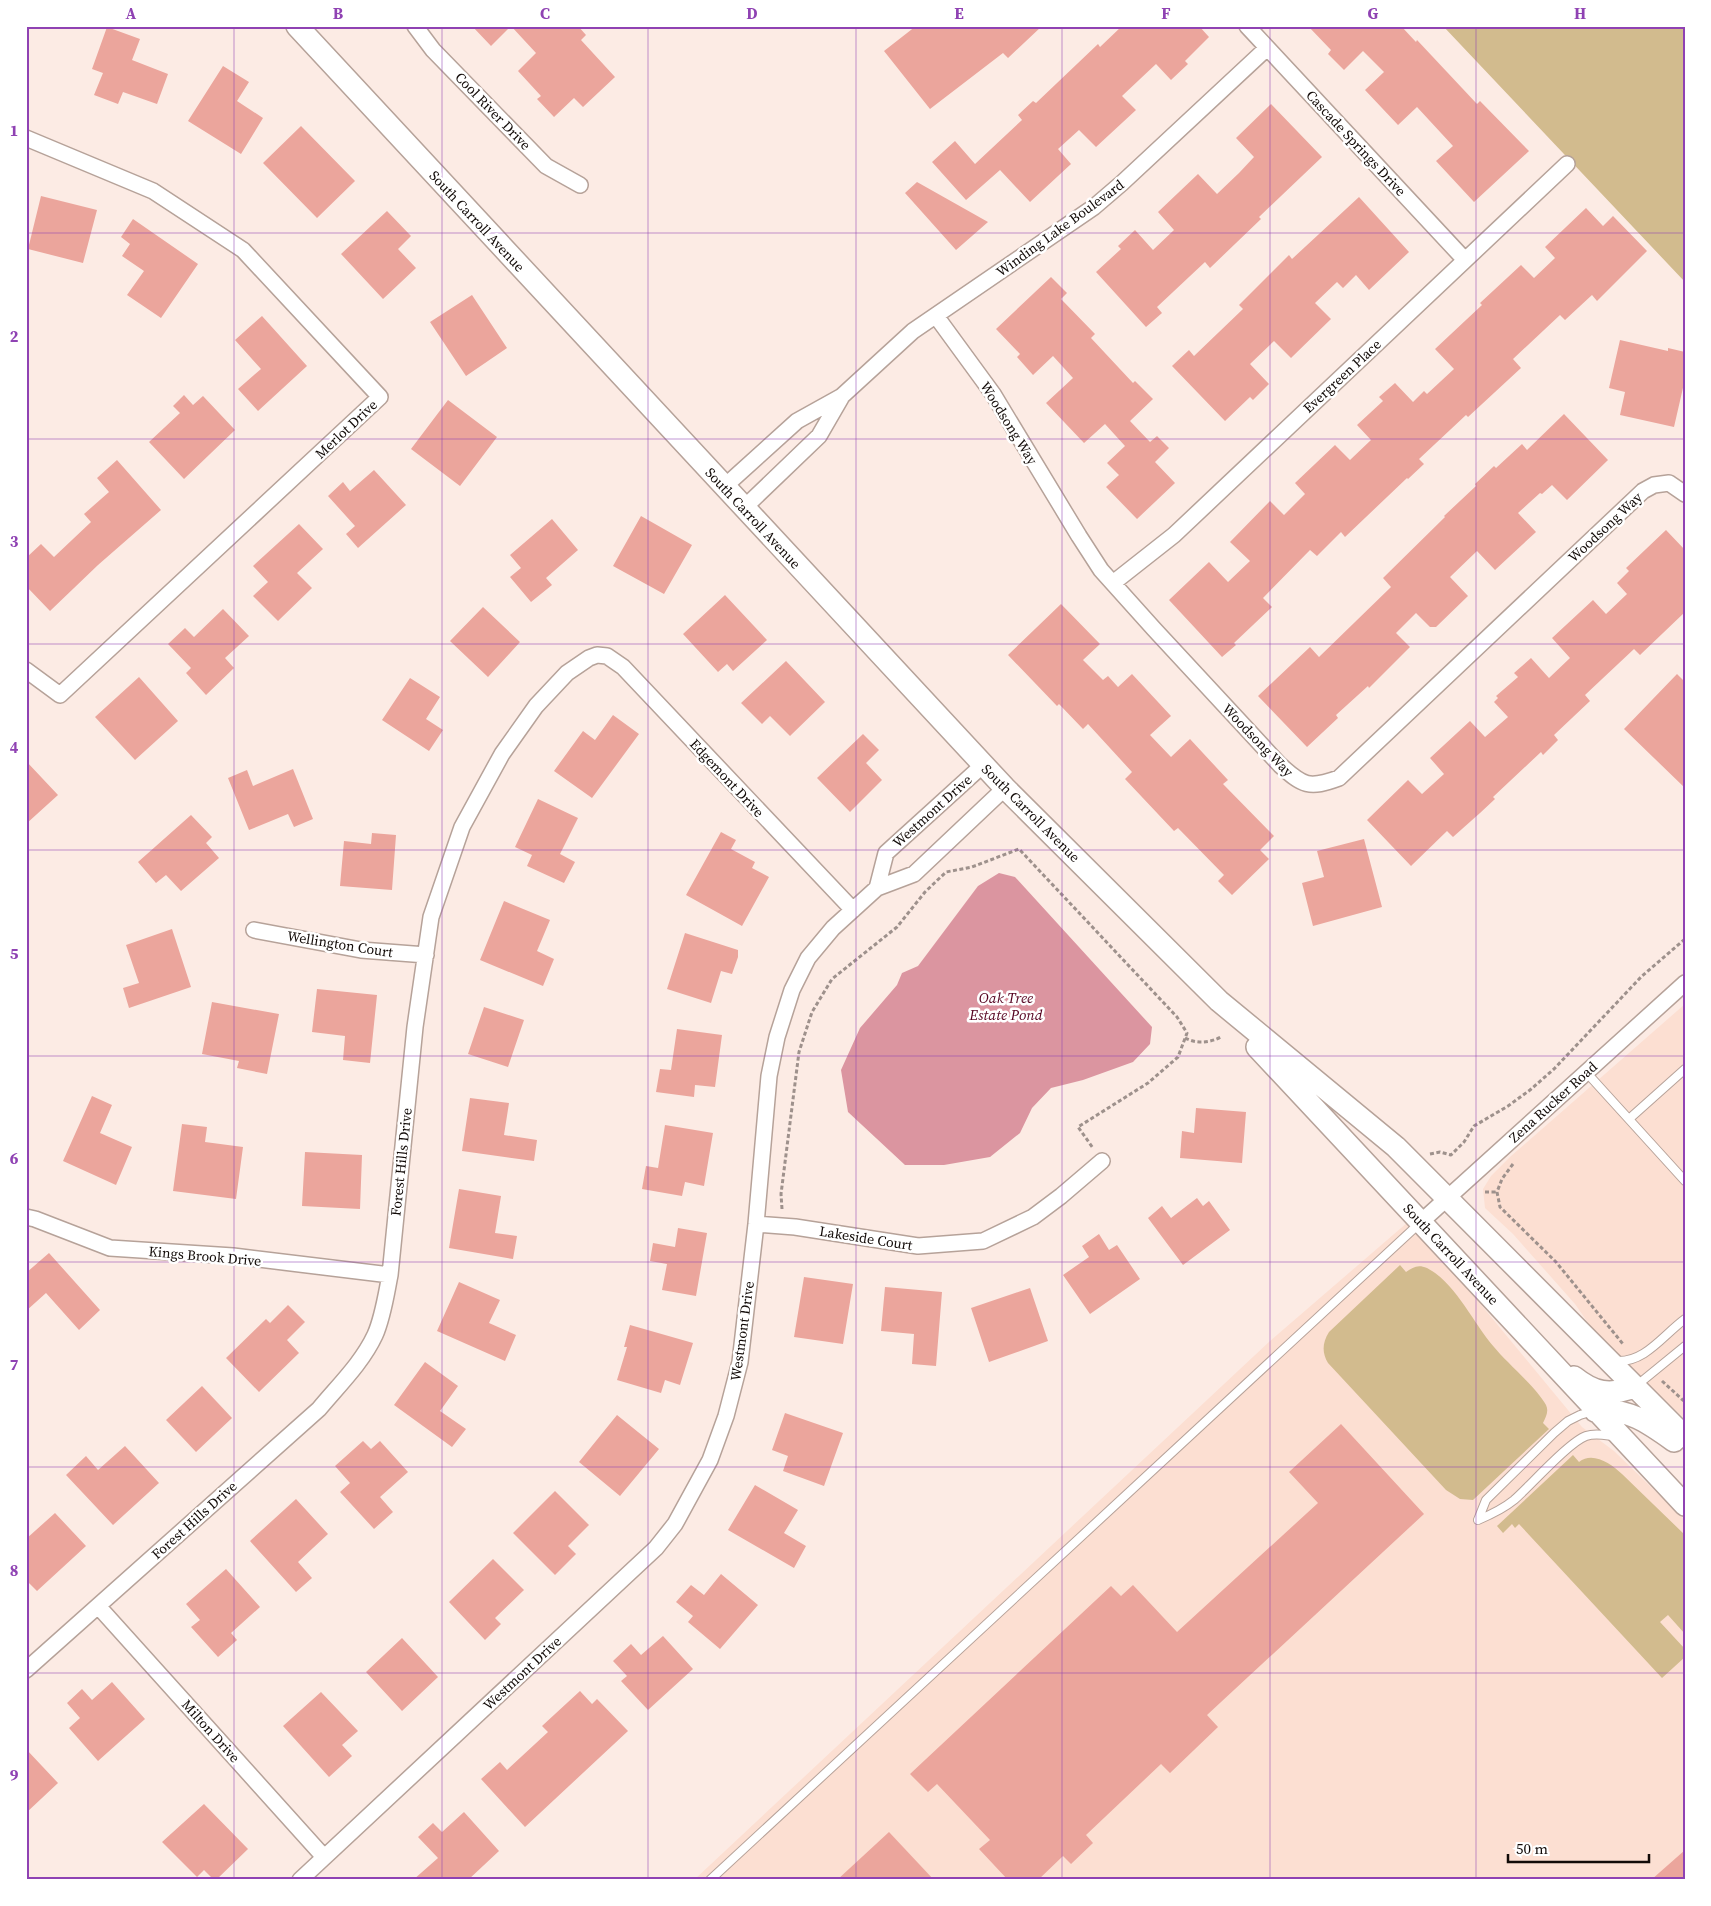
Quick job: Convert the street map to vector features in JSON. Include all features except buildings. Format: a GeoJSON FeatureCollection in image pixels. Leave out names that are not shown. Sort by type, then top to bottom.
{"type":"FeatureCollection","features":[{"type":"Feature","properties":{"kind":"main road","name":"South Carroll Avenue"},"geometry":{"type":"LineString","coordinates":[[297,26],[1005,788],[1219,1001],[1396,1147],[1685,1437]]}},
{"type":"Feature","properties":{"kind":"main road","name":"South Carroll Avenue"},"geometry":{"type":"LineString","coordinates":[[1219,1001],[1261,1052],[1685,1505]]}},
{"type":"Feature","properties":{"kind":"main road"},"geometry":{"type":"LineString","coordinates":[[1523,1332],[1584,1385],[1602,1393],[1624,1391],[1634,1387]]}},
{"type":"Feature","properties":{"kind":"main road"},"geometry":{"type":"LineString","coordinates":[[1595,1410],[1616,1411],[1633,1415],[1649,1423],[1685,1449]]}},
{"type":"Feature","properties":{"kind":"street","name":"Cool River Drive"},"geometry":{"type":"LineString","coordinates":[[415,26],[433,50],[546,166],[580,185]]}},
{"type":"Feature","properties":{"kind":"street","name":"Cascade Springs Drive"},"geometry":{"type":"LineString","coordinates":[[1247,26],[1465,260]]}},
{"type":"Feature","properties":{"kind":"street","name":"Winding Lake Boulevard"},"geometry":{"type":"LineString","coordinates":[[724,487],[797,421],[842,396],[913,331],[1094,207],[1267,48]]}},
{"type":"Feature","properties":{"kind":"street","name":"Merlot Drive"},"geometry":{"type":"LineString","coordinates":[[26,138],[153,191],[243,250],[380,397],[60,695],[26,670]]}},
{"type":"Feature","properties":{"kind":"street","name":"Evergreen Place"},"geometry":{"type":"LineString","coordinates":[[1113,583],[1174,535],[1567,164]]}},
{"type":"Feature","properties":{"kind":"street","name":"Woodsong Way"},"geometry":{"type":"LineString","coordinates":[[936,316],[993,394],[1101,570],[1280,765],[1295,779],[1307,784],[1324,784],[1339,778],[1643,491],[1654,485],[1669,482],[1685,494]]}},
{"type":"Feature","properties":{"kind":"street","name":"Winding Lake Boulevard"},"geometry":{"type":"LineString","coordinates":[[744,508],[819,436],[842,396]]}},
{"type":"Feature","properties":{"kind":"street","name":"Edgemont Drive"},"geometry":{"type":"LineString","coordinates":[[597,654],[607,656],[623,667],[853,910]]}},
{"type":"Feature","properties":{"kind":"street","name":"Forest Hills Drive"},"geometry":{"type":"LineString","coordinates":[[26,1670],[319,1409],[359,1362],[375,1335],[385,1304],[390,1275],[415,1027],[431,917],[462,827],[502,754],[536,706],[567,673],[597,654]]}},
{"type":"Feature","properties":{"kind":"street","name":"Westmont Drive"},"geometry":{"type":"LineString","coordinates":[[877,888],[886,853],[983,765]]}},
{"type":"Feature","properties":{"kind":"street","name":"Westmont Drive"},"geometry":{"type":"LineString","coordinates":[[300,1880],[649,1555],[675,1524],[710,1460],[726,1416],[740,1362],[756,1224],[769,1076],[777,1037],[792,990],[808,958],[833,928],[877,888],[914,874],[1005,788]]}},
{"type":"Feature","properties":{"kind":"street","name":"Wellington Court"},"geometry":{"type":"LineString","coordinates":[[254,930],[361,950],[426,955]]}},
{"type":"Feature","properties":{"kind":"street","name":"Zena Rucker Road"},"geometry":{"type":"LineString","coordinates":[[1422,1222],[1685,983]]}},
{"type":"Feature","properties":{"kind":"street","name":"Lakeside Court"},"geometry":{"type":"LineString","coordinates":[[756,1224],[784,1226],[918,1246],[983,1241],[1033,1217],[1102,1161]]}},
{"type":"Feature","properties":{"kind":"street","name":"Kings Brook Drive"},"geometry":{"type":"LineString","coordinates":[[26,1217],[110,1248],[233,1256],[390,1275]]}},
{"type":"Feature","properties":{"kind":"street","name":"Milton Drive"},"geometry":{"type":"LineString","coordinates":[[98,1606],[324,1857]]}},
{"type":"Feature","properties":{"kind":"lane"},"geometry":{"type":"LineString","coordinates":[[1629,1119],[1685,1069]]}},
{"type":"Feature","properties":{"kind":"lane"},"geometry":{"type":"LineString","coordinates":[[1586,1072],[1685,1181]]}},
{"type":"Feature","properties":{"kind":"lane"},"geometry":{"type":"LineString","coordinates":[[710,1880],[1422,1222]]}},
{"type":"Feature","properties":{"kind":"lane"},"geometry":{"type":"LineString","coordinates":[[1604,1357],[1625,1361],[1638,1358],[1685,1320]]}},
{"type":"Feature","properties":{"kind":"lane"},"geometry":{"type":"LineString","coordinates":[[1634,1387],[1654,1373],[1685,1346]]}},
{"type":"Feature","properties":{"kind":"lane"},"geometry":{"type":"LineString","coordinates":[[1595,1410],[1580,1415],[1554,1433],[1486,1500],[1478,1520],[1497,1512],[1513,1501],[1571,1446],[1585,1436],[1601,1434],[1621,1438]]}},
{"type":"Feature","properties":{"kind":"path"},"geometry":{"type":"LineString","coordinates":[[784,1226],[781,1194],[799,1052],[812,1012],[832,979],[898,927],[925,892],[946,872],[972,867],[1018,849],[1177,1017],[1187,1033],[1178,1057],[1148,1083],[1078,1127],[1102,1161]]}},
{"type":"Feature","properties":{"kind":"path"},"geometry":{"type":"LineString","coordinates":[[1428,1155],[1440,1152],[1451,1155],[1464,1142],[1474,1126],[1508,1106],[1530,1090],[1554,1069],[1642,976],[1685,939]]}},
{"type":"Feature","properties":{"kind":"path"},"geometry":{"type":"LineString","coordinates":[[1185,1038],[1194,1042],[1212,1042],[1221,1037]]}},
{"type":"Feature","properties":{"kind":"path"},"geometry":{"type":"LineString","coordinates":[[1513,1164],[1502,1179],[1497,1192],[1500,1207],[1556,1262],[1622,1343],[1638,1358]]}},
{"type":"Feature","properties":{"kind":"path"},"geometry":{"type":"LineString","coordinates":[[1485,1192],[1497,1192]]}},
{"type":"Feature","properties":{"kind":"path"},"geometry":{"type":"LineString","coordinates":[[1654,1373],[1685,1402]]}},
{"type":"Feature","properties":{"kind":"shaded area"},"geometry":{"type":"Polygon","coordinates":[[[1443,26],[1685,26],[1685,282],[1443,26]]]}},
{"type":"Feature","properties":{"kind":"shaded area"},"geometry":{"type":"Polygon","coordinates":[[[1685,1004],[1685,1419],[1604,1346],[1575,1304],[1513,1234],[1485,1208],[1483,1189],[1491,1176],[1511,1156],[1685,1004]]]}},
{"type":"Feature","properties":{"kind":"shaded area"},"geometry":{"type":"Polygon","coordinates":[[[1408,1222],[1454,1272],[1582,1427],[1614,1451],[1685,1520],[1685,1880],[694,1880],[1270,1341],[1408,1222]]]}},
{"type":"Feature","properties":{"kind":"shaded area"},"geometry":{"type":"Polygon","coordinates":[[[1400,1265],[1406,1272],[1421,1266],[1427,1268],[1447,1283],[1494,1347],[1536,1391],[1547,1407],[1547,1414],[1543,1423],[1549,1429],[1473,1500],[1460,1499],[1446,1490],[1328,1363],[1325,1355],[1324,1344],[1329,1332],[1400,1265]]]}},
{"type":"Feature","properties":{"kind":"shaded area"},"geometry":{"type":"Polygon","coordinates":[[[1573,1455],[1579,1462],[1584,1459],[1596,1458],[1613,1466],[1685,1535],[1685,1634],[1668,1615],[1660,1622],[1685,1649],[1685,1657],[1662,1678],[1519,1524],[1515,1528],[1512,1524],[1503,1533],[1497,1526],[1573,1455]]]}},
{"type":"Feature","properties":{"kind":"water","name":"Oak Tree Estate Pond"},"geometry":{"type":"Polygon","coordinates":[[[999,873],[1015,877],[1152,1027],[1150,1044],[1133,1062],[1083,1080],[1051,1088],[1032,1108],[1020,1133],[990,1157],[944,1165],[905,1165],[848,1112],[841,1070],[860,1028],[897,985],[902,973],[918,966],[978,886],[999,873]]]}}]}
